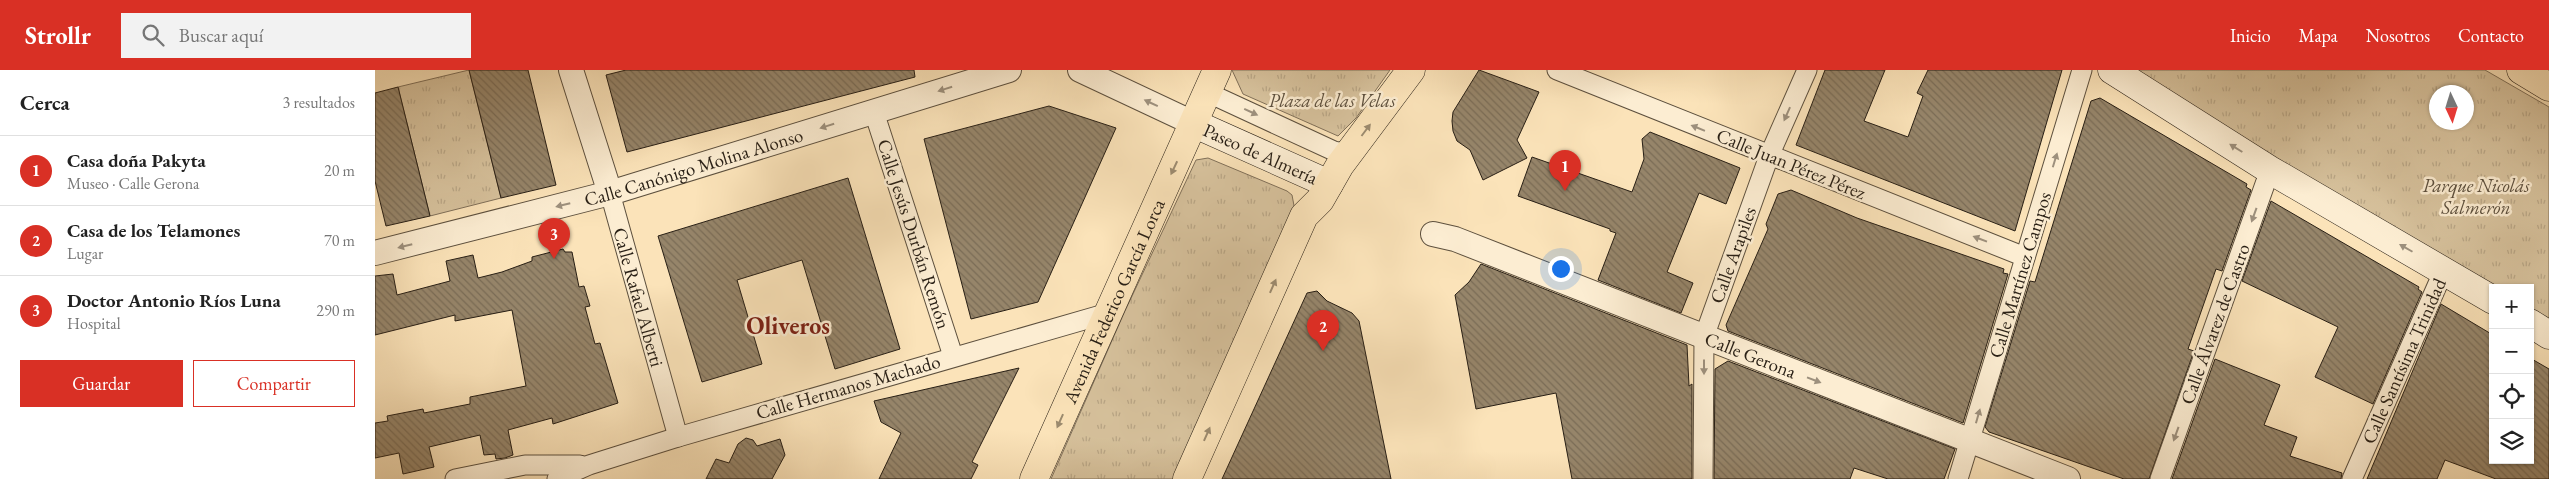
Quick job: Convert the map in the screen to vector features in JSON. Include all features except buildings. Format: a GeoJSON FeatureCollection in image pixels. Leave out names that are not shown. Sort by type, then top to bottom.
{"type":"FeatureCollection","features":[{"type":"Feature","properties":{"kind":"main road"},"geometry":{"type":"LineString","coordinates":[[1187,479],[1304,216],[1321,200],[1349,154],[1411,70]]}},
{"type":"Feature","properties":{"kind":"main road"},"geometry":{"type":"LineString","coordinates":[[2112,70],[2270,170],[2489,298]]}},
{"type":"Feature","properties":{"kind":"main road"},"geometry":{"type":"LineString","coordinates":[[2521,70],[2549,87]]}},
{"type":"Feature","properties":{"kind":"main road","name":"Avenida Federico García Lorca"},"geometry":{"type":"LineString","coordinates":[[1034,479],[1195,124],[1213,79]]}},
{"type":"Feature","properties":{"kind":"main road","name":"Paseo de Almería"},"geometry":{"type":"LineString","coordinates":[[1195,124],[1329,184]]}},
{"type":"Feature","properties":{"kind":"main road"},"geometry":{"type":"LineString","coordinates":[[2534,326],[2549,335]]}},
{"type":"Feature","properties":{"kind":"street","name":"Calle Rafael Alberti"},"geometry":{"type":"LineString","coordinates":[[571,70],[610,193],[678,437]]}},
{"type":"Feature","properties":{"kind":"street","name":"Calle Canónigo Molina Alonso"},"geometry":{"type":"LineString","coordinates":[[375,253],[610,193],[1009,70]]}},
{"type":"Feature","properties":{"kind":"street"},"geometry":{"type":"LineString","coordinates":[[1080,70],[1195,124]]}},
{"type":"Feature","properties":{"kind":"street","name":"Calle Juan Pérez Pérez"},"geometry":{"type":"LineString","coordinates":[[1557,70],[2025,257]]}},
{"type":"Feature","properties":{"kind":"street","name":"Calle Arapiles"},"geometry":{"type":"LineString","coordinates":[[1703,479],[1704,337],[1769,156],[1807,70]]}},
{"type":"Feature","properties":{"kind":"street","name":"Calle Martínez Campos"},"geometry":{"type":"LineString","coordinates":[[1958,479],[2082,70]]}},
{"type":"Feature","properties":{"kind":"street"},"geometry":{"type":"LineString","coordinates":[[1213,79],[1215,96],[1334,150],[1349,154]]}},
{"type":"Feature","properties":{"kind":"street","name":"Calle Jesús Durbán Remón"},"geometry":{"type":"LineString","coordinates":[[874,112],[953,356]]}},
{"type":"Feature","properties":{"kind":"street","name":"Calle Álvarez de Castro"},"geometry":{"type":"LineString","coordinates":[[2160,479],[2270,170]]}},
{"type":"Feature","properties":{"kind":"street","name":"Calle Gerona"},"geometry":{"type":"LineString","coordinates":[[1433,234],[1455,239],[2068,479]]}},
{"type":"Feature","properties":{"kind":"street","name":"Calle Santísima Trinidad"},"geometry":{"type":"LineString","coordinates":[[2352,479],[2443,270]]}},
{"type":"Feature","properties":{"kind":"street","name":"Calle Hermanos Machado"},"geometry":{"type":"LineString","coordinates":[[557,479],[589,465],[678,437],[953,356],[1108,313]]}},
{"type":"Feature","properties":{"kind":"street","name":"Calle Hermanos Machado"},"geometry":{"type":"LineString","coordinates":[[455,479],[525,465],[589,465]]}},
{"type":"Feature","properties":{"kind":"green space"},"geometry":{"type":"Polygon","coordinates":[[[469,70],[501,198],[430,216],[398,87],[469,70]]]}},
{"type":"Feature","properties":{"kind":"green space","name":"Plaza de las Velas"},"geometry":{"type":"Polygon","coordinates":[[[1232,70],[1390,70],[1356,118],[1338,136],[1243,94],[1232,70]]]}},
{"type":"Feature","properties":{"kind":"green space","name":"Parque Nicolás Salmerón"},"geometry":{"type":"Polygon","coordinates":[[[2129,70],[2485,70],[2549,107],[2549,327],[2534,318],[2534,284],[2489,284],[2489,286],[2129,70]]]}},
{"type":"Feature","properties":{"kind":"green space"},"geometry":{"type":"Polygon","coordinates":[[[1208,158],[1287,191],[1292,195],[1295,211],[1174,479],[1051,479],[1125,311],[1196,160],[1208,158]]]}},
{"type":"Feature","properties":{"kind":"place","name":"Casa doña Pakyta"},"geometry":{"type":"Point","coordinates":[1565,191]}},
{"type":"Feature","properties":{"kind":"place","name":"Doctor Antonio Ríos Luna"},"geometry":{"type":"Point","coordinates":[554,259]}},
{"type":"Feature","properties":{"kind":"place","name":"Casa de los Telamones"},"geometry":{"type":"Point","coordinates":[1323,351]}},
{"type":"Feature","properties":{"kind":"district","name":"Oliveros"},"geometry":{"type":"Point","coordinates":[788,325]}}]}
